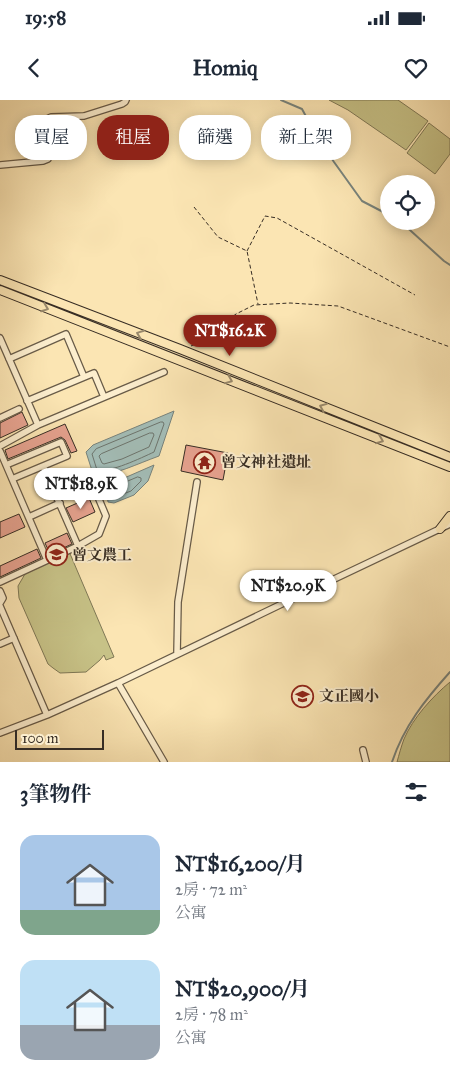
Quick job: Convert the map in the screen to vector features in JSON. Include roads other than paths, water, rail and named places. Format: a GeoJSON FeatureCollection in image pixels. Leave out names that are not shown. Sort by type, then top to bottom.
{"type":"FeatureCollection","features":[{"type":"Feature","properties":{"kind":"main road"},"geometry":{"type":"LineString","coordinates":[[0,280],[180,349],[450,457]]}},
{"type":"Feature","properties":{"kind":"main road"},"geometry":{"type":"LineString","coordinates":[[0,290],[450,467]]}},
{"type":"Feature","properties":{"kind":"main road"},"geometry":{"type":"LineString","coordinates":[[440,463],[450,473]]}},
{"type":"Feature","properties":{"kind":"main road"},"geometry":{"type":"LineString","coordinates":[[440,529],[450,516]]}},
{"type":"Feature","properties":{"kind":"street"},"geometry":{"type":"LineString","coordinates":[[0,165],[48,159],[47,119],[51,117],[84,116],[122,104],[126,100]]}},
{"type":"Feature","properties":{"kind":"street"},"geometry":{"type":"LineString","coordinates":[[9,359],[66,334],[84,377]]}},
{"type":"Feature","properties":{"kind":"street"},"geometry":{"type":"LineString","coordinates":[[0,338],[38,426]]}},
{"type":"Feature","properties":{"kind":"street"},"geometry":{"type":"LineString","coordinates":[[0,446],[38,426],[164,372]]}},
{"type":"Feature","properties":{"kind":"street"},"geometry":{"type":"LineString","coordinates":[[27,401],[94,373],[104,397]]}},
{"type":"Feature","properties":{"kind":"street"},"geometry":{"type":"LineString","coordinates":[[0,418],[19,409]]}},
{"type":"Feature","properties":{"kind":"street"},"geometry":{"type":"LineString","coordinates":[[6,466],[61,442],[66,456],[12,479]]}},
{"type":"Feature","properties":{"kind":"street"},"geometry":{"type":"LineString","coordinates":[[0,451],[47,560]]}},
{"type":"Feature","properties":{"kind":"street"},"geometry":{"type":"LineString","coordinates":[[43,466],[78,546]]}},
{"type":"Feature","properties":{"kind":"street"},"geometry":{"type":"LineString","coordinates":[[177,654],[178,602],[197,482]]}},
{"type":"Feature","properties":{"kind":"street"},"geometry":{"type":"LineString","coordinates":[[0,582],[78,546],[99,534],[106,516],[98,497]]}},
{"type":"Feature","properties":{"kind":"street"},"geometry":{"type":"LineString","coordinates":[[29,518],[60,503]]}},
{"type":"Feature","properties":{"kind":"street"},"geometry":{"type":"LineString","coordinates":[[0,734],[118,683],[450,524]]}},
{"type":"Feature","properties":{"kind":"street"},"geometry":{"type":"LineString","coordinates":[[0,591],[3,598],[0,604],[47,715]]}},
{"type":"Feature","properties":{"kind":"street"},"geometry":{"type":"LineString","coordinates":[[0,644],[14,638]]}},
{"type":"Feature","properties":{"kind":"street"},"geometry":{"type":"LineString","coordinates":[[118,683],[164,762]]}},
{"type":"Feature","properties":{"kind":"street"},"geometry":{"type":"LineString","coordinates":[[363,750],[366,762]]}},
{"type":"Feature","properties":{"kind":"water"},"geometry":{"type":"Polygon","coordinates":[[[174,411],[159,456],[119,471],[94,477],[86,452],[93,445],[174,411]]]}},
{"type":"Feature","properties":{"kind":"water"},"geometry":{"type":"Polygon","coordinates":[[[154,465],[148,481],[134,495],[114,503],[108,502],[106,486],[154,465]]]}},
{"type":"Feature","properties":{"kind":"waterway"},"geometry":{"type":"LineString","coordinates":[[281,100],[302,109],[316,135],[362,201],[380,210]]}},
{"type":"Feature","properties":{"kind":"waterway"},"geometry":{"type":"LineString","coordinates":[[410,230],[450,265]]}},
{"type":"Feature","properties":{"kind":"waterway"},"geometry":{"type":"LineString","coordinates":[[392,762],[416,714],[450,672]]}},
{"type":"Feature","properties":{"kind":"place","name":"曾文神社遺址"},"geometry":{"type":"Point","coordinates":[205,462]}},
{"type":"Feature","properties":{"kind":"place","name":"曾文農工"},"geometry":{"type":"Point","coordinates":[56,555]}},
{"type":"Feature","properties":{"kind":"place","name":"文正國小"},"geometry":{"type":"Point","coordinates":[303,696]}}]}
